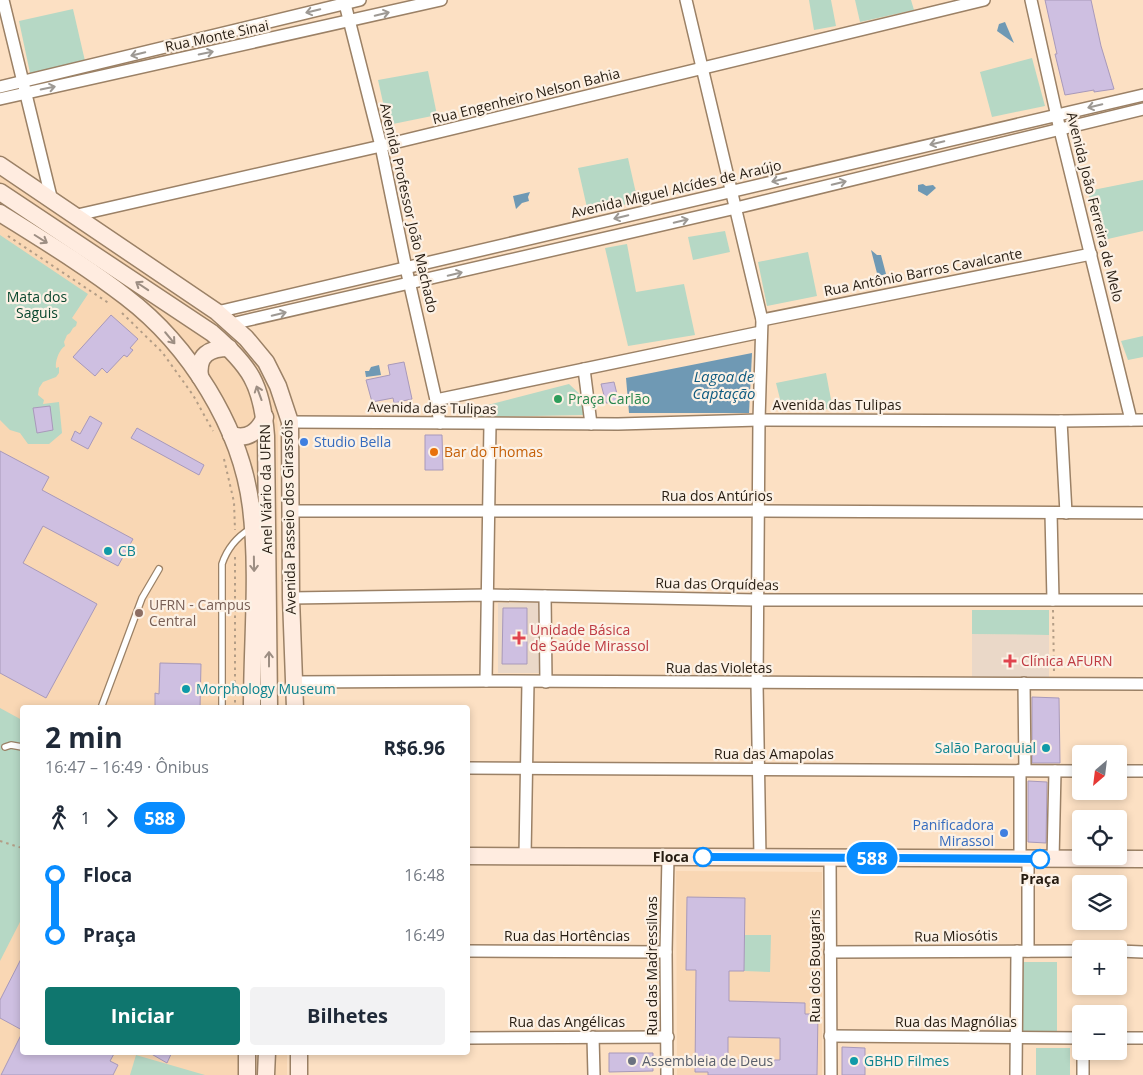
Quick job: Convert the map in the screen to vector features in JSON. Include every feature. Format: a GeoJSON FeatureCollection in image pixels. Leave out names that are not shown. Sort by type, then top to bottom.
{"type":"FeatureCollection","features":[{"type":"Feature","properties":{"kind":"main road","name":"Avenida Passeio dos Girassóis"},"geometry":{"type":"LineString","coordinates":[[0,165],[217,312],[232,324],[266,362],[278,386],[290,422],[291,598],[295,705]]}},
{"type":"Feature","properties":{"kind":"main road","name":"Anel Viário da UFRN"},"geometry":{"type":"LineString","coordinates":[[0,192],[193,320],[229,348],[247,369],[256,384],[262,400],[265,417],[269,705]]}},
{"type":"Feature","properties":{"kind":"main road","name":"Anel Viário da UFRN"},"geometry":{"type":"LineString","coordinates":[[0,213],[64,252],[127,297],[168,335],[200,377],[214,401],[222,435],[245,481],[251,506],[254,602],[252,705]]}},
{"type":"Feature","properties":{"kind":"main road"},"geometry":{"type":"LineString","coordinates":[[200,377],[199,366],[205,355],[214,349],[229,348]]}},
{"type":"Feature","properties":{"kind":"main road"},"geometry":{"type":"LineString","coordinates":[[222,435],[242,437],[252,434],[262,424],[265,417]]}},
{"type":"Feature","properties":{"kind":"main road"},"geometry":{"type":"LineString","coordinates":[[470,856],[1143,859]]}},
{"type":"Feature","properties":{"kind":"main road"},"geometry":{"type":"LineString","coordinates":[[247,1055],[247,1075]]}},
{"type":"Feature","properties":{"kind":"main road"},"geometry":{"type":"LineString","coordinates":[[266,1055],[266,1075]]}},
{"type":"Feature","properties":{"kind":"main road"},"geometry":{"type":"LineString","coordinates":[[299,1055],[299,1075]]}},
{"type":"Feature","properties":{"kind":"street"},"geometry":{"type":"LineString","coordinates":[[3,0],[52,201]]}},
{"type":"Feature","properties":{"kind":"street","name":"Rua Monte Sinai"},"geometry":{"type":"LineString","coordinates":[[0,87],[345,2],[360,0]]}},
{"type":"Feature","properties":{"kind":"street","name":"Rua Monte Sinai"},"geometry":{"type":"LineString","coordinates":[[0,99],[350,22],[441,0]]}},
{"type":"Feature","properties":{"kind":"street"},"geometry":{"type":"LineString","coordinates":[[686,0],[762,320],[757,600],[760,857]]}},
{"type":"Feature","properties":{"kind":"street","name":"Rua Engenheiro Nelson Bahia"},"geometry":{"type":"LineString","coordinates":[[73,216],[381,146],[984,0]]}},
{"type":"Feature","properties":{"kind":"street","name":"Avenida João Ferreira de Melo"},"geometry":{"type":"LineString","coordinates":[[1031,0],[1060,130],[1131,420]]}},
{"type":"Feature","properties":{"kind":"street","name":"Avenida Professor João Machado"},"geometry":{"type":"LineString","coordinates":[[345,2],[381,146],[440,423]]}},
{"type":"Feature","properties":{"kind":"street","name":"Avenida Miguel Alcídes de Araújo"},"geometry":{"type":"LineString","coordinates":[[217,312],[1143,95]]}},
{"type":"Feature","properties":{"kind":"street"},"geometry":{"type":"LineString","coordinates":[[232,324],[736,208],[1143,109]]}},
{"type":"Feature","properties":{"kind":"street","name":"Rua Antônio Barros Cavalcante"},"geometry":{"type":"LineString","coordinates":[[762,320],[1091,254]]}},
{"type":"Feature","properties":{"kind":"street"},"geometry":{"type":"LineString","coordinates":[[436,400],[761,332]]}},
{"type":"Feature","properties":{"kind":"street"},"geometry":{"type":"LineString","coordinates":[[584,369],[591,424]]}},
{"type":"Feature","properties":{"kind":"street","name":"Avenida das Tulipas"},"geometry":{"type":"LineString","coordinates":[[290,422],[591,424],[759,420],[1061,422],[1143,420]]}},
{"type":"Feature","properties":{"kind":"street"},"geometry":{"type":"LineString","coordinates":[[1061,422],[1066,513]]}},
{"type":"Feature","properties":{"kind":"street"},"geometry":{"type":"LineString","coordinates":[[486,681],[490,424]]}},
{"type":"Feature","properties":{"kind":"street","name":"Rua dos Antúrios"},"geometry":{"type":"LineString","coordinates":[[291,511],[1143,513]]}},
{"type":"Feature","properties":{"kind":"street"},"geometry":{"type":"LineString","coordinates":[[1051,513],[1053,600]]}},
{"type":"Feature","properties":{"kind":"street","name":"Rua das Orquídeas"},"geometry":{"type":"LineString","coordinates":[[291,598],[488,595],[757,600],[1143,600]]}},
{"type":"Feature","properties":{"kind":"street"},"geometry":{"type":"LineString","coordinates":[[545,596],[546,682]]}},
{"type":"Feature","properties":{"kind":"street","name":"Rua das Violetas"},"geometry":{"type":"LineString","coordinates":[[294,682],[1143,684]]}},
{"type":"Feature","properties":{"kind":"street"},"geometry":{"type":"LineString","coordinates":[[525,856],[528,682]]}},
{"type":"Feature","properties":{"kind":"street"},"geometry":{"type":"LineString","coordinates":[[1016,1075],[1024,859],[1022,770],[1024,683]]}},
{"type":"Feature","properties":{"kind":"street","name":"Rua das Amapolas"},"geometry":{"type":"LineString","coordinates":[[470,768],[1072,771]]}},
{"type":"Feature","properties":{"kind":"street"},"geometry":{"type":"LineString","coordinates":[[1053,859],[1055,771]]}},
{"type":"Feature","properties":{"kind":"street"},"geometry":{"type":"LineString","coordinates":[[1128,771],[1143,771]]}},
{"type":"Feature","properties":{"kind":"street","name":"Rua das Madressilvas"},"geometry":{"type":"LineString","coordinates":[[667,1075],[666,952],[668,857]]}},
{"type":"Feature","properties":{"kind":"street","name":"Rua dos Bougaris"},"geometry":{"type":"LineString","coordinates":[[830,857],[831,1075]]}},
{"type":"Feature","properties":{"kind":"street","name":"Rua das Hortências"},"geometry":{"type":"LineString","coordinates":[[470,951],[666,952]]}},
{"type":"Feature","properties":{"kind":"street","name":"Rua Miosótis"},"geometry":{"type":"LineString","coordinates":[[830,952],[1072,951]]}},
{"type":"Feature","properties":{"kind":"street"},"geometry":{"type":"LineString","coordinates":[[1127,951],[1143,952]]}},
{"type":"Feature","properties":{"kind":"street","name":"Rua das Magnólias"},"geometry":{"type":"LineString","coordinates":[[830,1036],[1072,1038]]}},
{"type":"Feature","properties":{"kind":"street"},"geometry":{"type":"LineString","coordinates":[[593,1037],[594,1075]]}},
{"type":"Feature","properties":{"kind":"street","name":"Rua das Angélicas"},"geometry":{"type":"LineString","coordinates":[[470,1038],[668,1037]]}},
{"type":"Feature","properties":{"kind":"street"},"geometry":{"type":"LineString","coordinates":[[1127,1038],[1143,1038]]}},
{"type":"Feature","properties":{"kind":"street"},"geometry":{"type":"LineString","coordinates":[[1083,1060],[1083,1075]]}},
{"type":"Feature","properties":{"kind":"lane"},"geometry":{"type":"LineString","coordinates":[[222,705],[221,569],[224,557],[235,541],[240,535],[252,528]]}},
{"type":"Feature","properties":{"kind":"lane"},"geometry":{"type":"LineString","coordinates":[[102,705],[142,598],[159,569]]}},
{"type":"Feature","properties":{"kind":"lane"},"geometry":{"type":"LineString","coordinates":[[5,748],[11,744],[20,746]]}},
{"type":"Feature","properties":{"kind":"path"},"geometry":{"type":"LineString","coordinates":[[8,235],[117,308],[162,352],[222,435]]}},
{"type":"Feature","properties":{"kind":"path"},"geometry":{"type":"LineString","coordinates":[[215,426],[222,435]]}},
{"type":"Feature","properties":{"kind":"path"},"geometry":{"type":"LineString","coordinates":[[223,455],[234,502],[235,705]]}},
{"type":"Feature","properties":{"kind":"path"},"geometry":{"type":"LineString","coordinates":[[1053,600],[1054,683]]}},
{"type":"Feature","properties":{"kind":"path"},"geometry":{"type":"LineString","coordinates":[[0,841],[20,847]]}},
{"type":"Feature","properties":{"kind":"shaded area","name":"UFRN - Campus Central"},"geometry":{"type":"Polygon","coordinates":[[[0,171],[234,333],[269,380],[276,404],[278,432],[279,705],[20,705],[20,1055],[287,1055],[287,1075],[0,1075],[0,171]]]}},
{"type":"Feature","properties":{"kind":"shaded area","name":"Unidade Básica de Saúde Mirassol"},"geometry":{"type":"Polygon","coordinates":[[[498,603],[540,603],[540,673],[498,673],[498,603]]]}},
{"type":"Feature","properties":{"kind":"shaded area","name":"Clínica AFURN"},"geometry":{"type":"Polygon","coordinates":[[[972,634],[1049,635],[1049,680],[972,680],[972,634]]]}},
{"type":"Feature","properties":{"kind":"shaded area"},"geometry":{"type":"Polygon","coordinates":[[[676,871],[822,872],[822,1075],[677,1075],[676,871]]]}},
{"type":"Feature","properties":{"kind":"green space"},"geometry":{"type":"Polygon","coordinates":[[[809,0],[831,0],[836,26],[814,30],[809,0]]]}},
{"type":"Feature","properties":{"kind":"green space"},"geometry":{"type":"Polygon","coordinates":[[[855,0],[911,0],[914,10],[860,22],[855,0]]]}},
{"type":"Feature","properties":{"kind":"green space"},"geometry":{"type":"Polygon","coordinates":[[[73,9],[85,61],[30,73],[19,21],[73,9]]]}},
{"type":"Feature","properties":{"kind":"green space"},"geometry":{"type":"Polygon","coordinates":[[[1032,58],[1045,106],[992,117],[980,72],[1032,58]]]}},
{"type":"Feature","properties":{"kind":"green space"},"geometry":{"type":"Polygon","coordinates":[[[428,71],[437,115],[388,125],[378,80],[428,71]]]}},
{"type":"Feature","properties":{"kind":"green space"},"geometry":{"type":"Polygon","coordinates":[[[628,158],[638,202],[588,212],[578,168],[628,158]]]}},
{"type":"Feature","properties":{"kind":"green space"},"geometry":{"type":"Polygon","coordinates":[[[1143,180],[1143,231],[1099,241],[1088,191],[1143,180]]]}},
{"type":"Feature","properties":{"kind":"green space"},"geometry":{"type":"Polygon","coordinates":[[[725,231],[730,252],[693,260],[688,237],[725,231]]]}},
{"type":"Feature","properties":{"kind":"green space","name":"Mata dos Saguis"},"geometry":{"type":"Polygon","coordinates":[[[0,235],[88,294],[72,318],[77,322],[76,326],[67,335],[64,342],[65,346],[58,356],[56,368],[59,367],[59,373],[56,377],[43,382],[39,388],[38,395],[44,400],[43,404],[59,402],[62,433],[49,444],[28,444],[20,433],[10,430],[0,420],[0,235]]]}},
{"type":"Feature","properties":{"kind":"green space"},"geometry":{"type":"Polygon","coordinates":[[[627,244],[636,292],[684,284],[695,335],[628,346],[605,248],[627,244]]]}},
{"type":"Feature","properties":{"kind":"green space"},"geometry":{"type":"Polygon","coordinates":[[[808,252],[817,296],[767,306],[758,262],[808,252]]]}},
{"type":"Feature","properties":{"kind":"green space"},"geometry":{"type":"Polygon","coordinates":[[[1143,336],[1143,357],[1128,360],[1121,341],[1143,336]]]}},
{"type":"Feature","properties":{"kind":"green space"},"geometry":{"type":"Polygon","coordinates":[[[826,373],[833,410],[781,403],[776,383],[826,373]]]}},
{"type":"Feature","properties":{"kind":"green space"},"geometry":{"type":"Polygon","coordinates":[[[569,384],[585,399],[586,415],[477,417],[476,408],[569,384]]]}},
{"type":"Feature","properties":{"kind":"green space"},"geometry":{"type":"Polygon","coordinates":[[[972,610],[1049,610],[1049,635],[972,634],[972,610]]]}},
{"type":"Feature","properties":{"kind":"green space"},"geometry":{"type":"Polygon","coordinates":[[[0,708],[20,719],[20,922],[0,961],[0,708]]]}},
{"type":"Feature","properties":{"kind":"green space"},"geometry":{"type":"Polygon","coordinates":[[[744,935],[771,935],[770,972],[744,971],[744,935]]]}},
{"type":"Feature","properties":{"kind":"green space"},"geometry":{"type":"Polygon","coordinates":[[[1022,962],[1057,962],[1057,1032],[1022,1032],[1022,962]]]}},
{"type":"Feature","properties":{"kind":"green space"},"geometry":{"type":"Polygon","coordinates":[[[1036,1048],[1070,1048],[1070,1075],[1036,1075],[1036,1048]]]}},
{"type":"Feature","properties":{"kind":"green space"},"geometry":{"type":"Polygon","coordinates":[[[136,1055],[205,1075],[130,1075],[136,1055]]]}},
{"type":"Feature","properties":{"kind":"water"},"geometry":{"type":"Polygon","coordinates":[[[1005,22],[1014,43],[997,31],[999,24],[1005,22]]]}},
{"type":"Feature","properties":{"kind":"water"},"geometry":{"type":"Polygon","coordinates":[[[923,184],[926,186],[933,185],[936,188],[927,196],[918,191],[918,185],[923,184]]]}},
{"type":"Feature","properties":{"kind":"water"},"geometry":{"type":"Polygon","coordinates":[[[530,192],[529,201],[522,203],[516,209],[513,196],[530,192]]]}},
{"type":"Feature","properties":{"kind":"water"},"geometry":{"type":"Polygon","coordinates":[[[871,250],[877,255],[881,255],[886,274],[878,277],[871,250]]]}},
{"type":"Feature","properties":{"kind":"water","name":"Lagoa de Captação"},"geometry":{"type":"Polygon","coordinates":[[[752,353],[749,413],[629,413],[626,378],[752,353]]]}},
{"type":"Feature","properties":{"kind":"water"},"geometry":{"type":"Polygon","coordinates":[[[379,365],[381,375],[366,377],[365,371],[369,371],[371,367],[379,365]]]}},
{"type":"Feature","properties":{"kind":"building"},"geometry":{"type":"Polygon","coordinates":[[[1045,0],[1091,0],[1101,46],[1114,89],[1065,95],[1045,0]]]}},
{"type":"Feature","properties":{"kind":"building"},"geometry":{"type":"Polygon","coordinates":[[[111,315],[138,339],[130,348],[133,350],[127,357],[124,355],[107,373],[102,368],[95,376],[73,357],[111,315]]]}},
{"type":"Feature","properties":{"kind":"building"},"geometry":{"type":"Polygon","coordinates":[[[404,362],[412,399],[394,403],[393,398],[372,402],[366,380],[390,375],[388,365],[404,362]]]}},
{"type":"Feature","properties":{"kind":"building"},"geometry":{"type":"Polygon","coordinates":[[[614,382],[619,402],[606,403],[601,384],[614,382]]]}},
{"type":"Feature","properties":{"kind":"building"},"geometry":{"type":"Polygon","coordinates":[[[50,406],[53,430],[37,433],[33,408],[50,406]]]}},
{"type":"Feature","properties":{"kind":"building"},"geometry":{"type":"Polygon","coordinates":[[[90,416],[102,423],[88,449],[71,440],[75,431],[80,434],[90,416]]]}},
{"type":"Feature","properties":{"kind":"building"},"geometry":{"type":"Polygon","coordinates":[[[137,428],[204,465],[199,475],[131,438],[137,428]]]}},
{"type":"Feature","properties":{"kind":"building","name":"Bar do Thomas"},"geometry":{"type":"Polygon","coordinates":[[[425,435],[442,435],[443,470],[425,470],[425,435]]]}},
{"type":"Feature","properties":{"kind":"building","name":"CB"},"geometry":{"type":"Polygon","coordinates":[[[0,451],[49,477],[42,490],[133,539],[118,566],[43,526],[23,563],[97,604],[46,698],[0,673],[0,451]]]}},
{"type":"Feature","properties":{"kind":"building"},"geometry":{"type":"Polygon","coordinates":[[[503,608],[527,608],[527,664],[502,664],[503,608]]]}},
{"type":"Feature","properties":{"kind":"building","name":"Morphology Museum"},"geometry":{"type":"Polygon","coordinates":[[[160,663],[201,664],[200,705],[155,705],[155,693],[159,694],[160,663]]]}},
{"type":"Feature","properties":{"kind":"building","name":"Salão Paroquial"},"geometry":{"type":"Polygon","coordinates":[[[1032,697],[1059,698],[1060,763],[1032,763],[1032,697]]]}},
{"type":"Feature","properties":{"kind":"building"},"geometry":{"type":"Polygon","coordinates":[[[1028,781],[1047,782],[1046,843],[1028,842],[1028,781]]]}},
{"type":"Feature","properties":{"kind":"building"},"geometry":{"type":"Polygon","coordinates":[[[687,897],[745,898],[744,971],[729,971],[729,1001],[805,1003],[805,1014],[818,1014],[817,1075],[708,1075],[708,1072],[695,1072],[696,970],[686,970],[687,897]],[[728,1037],[728,1060],[780,1060],[780,1038],[728,1037]]]}},
{"type":"Feature","properties":{"kind":"building"},"geometry":{"type":"Polygon","coordinates":[[[20,961],[20,1029],[0,1018],[0,1000],[20,961]]]}},
{"type":"Feature","properties":{"kind":"building"},"geometry":{"type":"Polygon","coordinates":[[[20,1037],[20,1055],[113,1055],[110,1061],[118,1065],[113,1075],[1,1075],[20,1037]]]}},
{"type":"Feature","properties":{"kind":"building","name":"GBHD Filmes"},"geometry":{"type":"Polygon","coordinates":[[[842,1047],[865,1048],[865,1075],[842,1075],[842,1047]]]}},
{"type":"Feature","properties":{"kind":"building"},"geometry":{"type":"Polygon","coordinates":[[[609,1053],[653,1053],[653,1071],[609,1072],[609,1053]]]}},
{"type":"Feature","properties":{"kind":"building"},"geometry":{"type":"Polygon","coordinates":[[[153,1055],[171,1055],[167,1063],[153,1055]]]}},
{"type":"Feature","properties":{"kind":"bus line","name":"588"},"geometry":{"type":"LineString","coordinates":[[703,857],[1040,859]]}},
{"type":"Feature","properties":{"kind":"place","name":"Praça Carlão"},"geometry":{"type":"Point","coordinates":[558,399]}},
{"type":"Feature","properties":{"kind":"place","name":"Studio Bella"},"geometry":{"type":"Point","coordinates":[304,442]}},
{"type":"Feature","properties":{"kind":"place","name":"Bar do Thomas"},"geometry":{"type":"Point","coordinates":[434,452]}},
{"type":"Feature","properties":{"kind":"place","name":"CB"},"geometry":{"type":"Point","coordinates":[108,551]}},
{"type":"Feature","properties":{"kind":"place","name":"UFRN - Campus Central"},"geometry":{"type":"Point","coordinates":[139,613]}},
{"type":"Feature","properties":{"kind":"place","name":"Unidade Básica de Saúde Mirassol"},"geometry":{"type":"Point","coordinates":[519,638]}},
{"type":"Feature","properties":{"kind":"place","name":"Clínica AFURN"},"geometry":{"type":"Point","coordinates":[1010,661]}},
{"type":"Feature","properties":{"kind":"place","name":"Morphology Museum"},"geometry":{"type":"Point","coordinates":[186,689]}},
{"type":"Feature","properties":{"kind":"place","name":"Salão Paroquial"},"geometry":{"type":"Point","coordinates":[1046,748]}},
{"type":"Feature","properties":{"kind":"place","name":"Panificadora Mirassol"},"geometry":{"type":"Point","coordinates":[1004,833]}},
{"type":"Feature","properties":{"kind":"place","name":"Floca"},"geometry":{"type":"Point","coordinates":[703,857]}},
{"type":"Feature","properties":{"kind":"place","name":"Praça"},"geometry":{"type":"Point","coordinates":[1040,859]}},
{"type":"Feature","properties":{"kind":"place","name":"Assembleia de Deus"},"geometry":{"type":"Point","coordinates":[632,1061]}},
{"type":"Feature","properties":{"kind":"place","name":"GBHD Filmes"},"geometry":{"type":"Point","coordinates":[854,1061]}}]}
